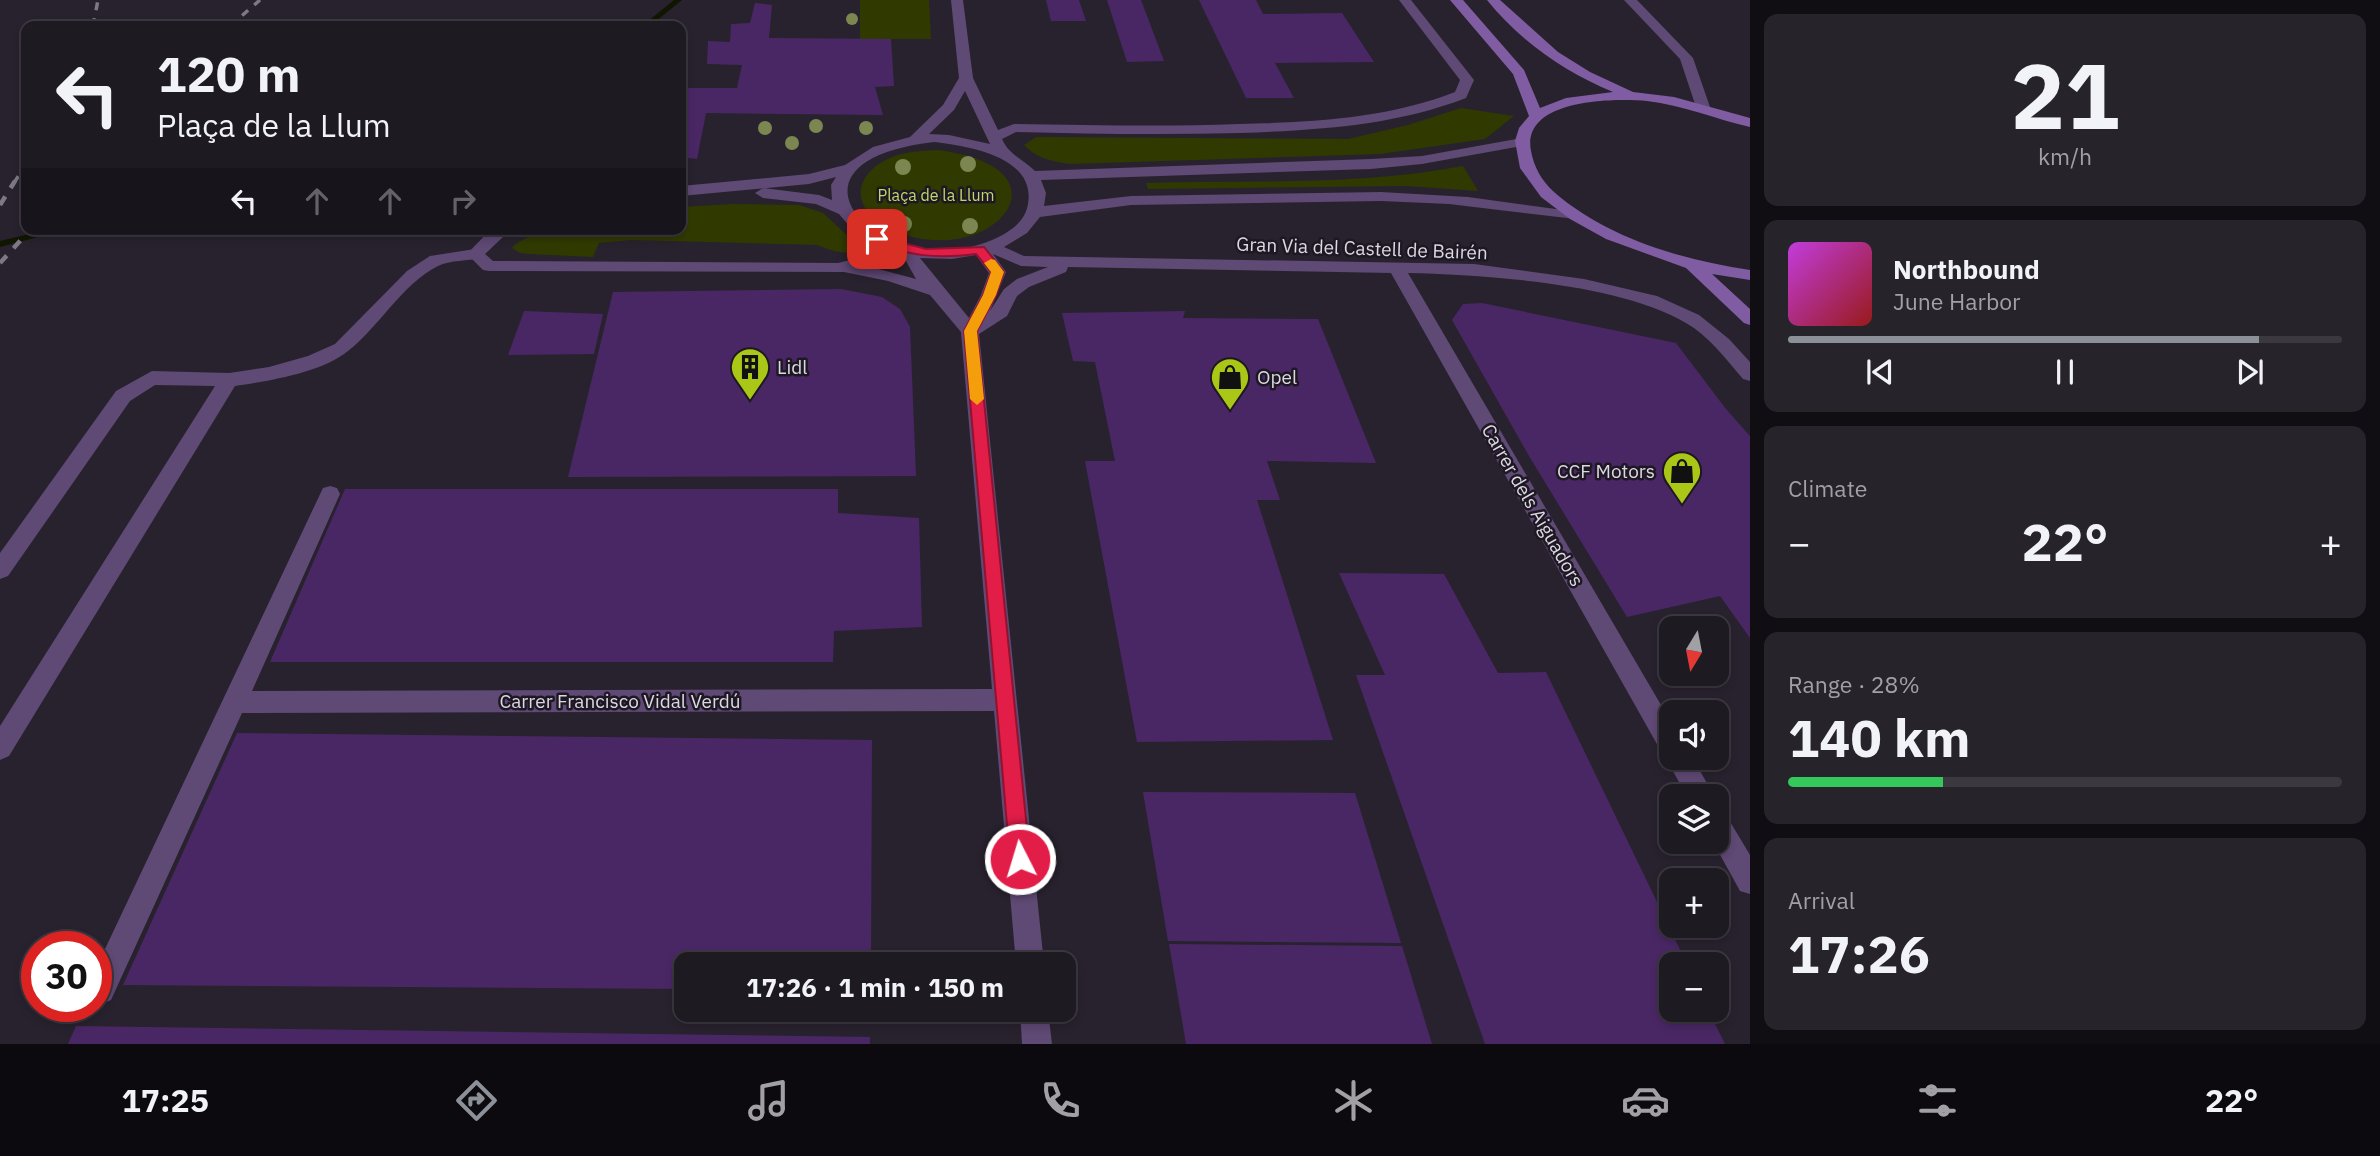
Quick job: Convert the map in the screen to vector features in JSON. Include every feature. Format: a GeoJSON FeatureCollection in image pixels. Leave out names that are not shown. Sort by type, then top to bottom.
{"type":"FeatureCollection","features":[{"type":"Feature","properties":{"kind":"main road"},"geometry":{"type":"LineString","coordinates":[[1456,0],[1519,72],[1536,116]]}},
{"type":"Feature","properties":{"kind":"main road"},"geometry":{"type":"LineString","coordinates":[[1493,0],[1536,44],[1556,59],[1601,83],[1638,97]]}},
{"type":"Feature","properties":{"kind":"main road"},"geometry":{"type":"LineString","coordinates":[[1750,123],[1703,107],[1638,97],[1602,96],[1572,100],[1536,116],[1525,128],[1522,142],[1524,159],[1534,178],[1553,198],[1578,217],[1631,244],[1693,265],[1750,275]]}},
{"type":"Feature","properties":{"kind":"main road"},"geometry":{"type":"LineString","coordinates":[[1693,265],[1750,319]]}},
{"type":"Feature","properties":{"kind":"street"},"geometry":{"type":"LineString","coordinates":[[730,188],[819,200],[844,210],[862,231],[901,248],[944,254],[985,248],[1018,232],[1034,213],[1037,194],[1030,176],[998,145],[966,78],[957,0]]}},
{"type":"Feature","properties":{"kind":"street"},"geometry":{"type":"LineString","coordinates":[[998,145],[1014,128],[1213,130],[1306,126],[1394,117],[1433,107],[1461,95],[1467,80],[1405,0]]}},
{"type":"Feature","properties":{"kind":"street"},"geometry":{"type":"LineString","coordinates":[[1630,0],[1686,58],[1703,107]]}},
{"type":"Feature","properties":{"kind":"street"},"geometry":{"type":"LineString","coordinates":[[916,139],[948,107],[966,78]]}},
{"type":"Feature","properties":{"kind":"street"},"geometry":{"type":"LineString","coordinates":[[686,191],[809,179],[850,168],[871,152],[916,139],[998,145]]}},
{"type":"Feature","properties":{"kind":"street"},"geometry":{"type":"LineString","coordinates":[[1030,176],[1370,164],[1422,160],[1522,142]]}},
{"type":"Feature","properties":{"kind":"street"},"geometry":{"type":"LineString","coordinates":[[844,210],[841,188],[850,168]]}},
{"type":"Feature","properties":{"kind":"street"},"geometry":{"type":"LineString","coordinates":[[1034,213],[1068,205],[1125,201],[1375,197],[1466,201],[1578,217]]}},
{"type":"Feature","properties":{"kind":"street"},"geometry":{"type":"LineString","coordinates":[[0,570],[123,396],[152,378],[229,380],[269,374],[314,361],[341,348],[413,275],[436,260],[474,254],[495,235]]}},
{"type":"Feature","properties":{"kind":"street"},"geometry":{"type":"LineString","coordinates":[[838,268],[871,260],[901,248]]}},
{"type":"Feature","properties":{"kind":"street"},"geometry":{"type":"LineString","coordinates":[[901,248],[933,290],[970,331]]}},
{"type":"Feature","properties":{"kind":"street"},"geometry":{"type":"LineString","coordinates":[[985,248],[998,272],[990,295],[970,331],[1029,952]]}},
{"type":"Feature","properties":{"kind":"street","name":"Gran Via del Castell de Bairén"},"geometry":{"type":"LineString","coordinates":[[985,248],[1021,261],[1474,269],[1584,285],[1651,300],[1693,319],[1723,343],[1750,374]]}},
{"type":"Feature","properties":{"kind":"street"},"geometry":{"type":"LineString","coordinates":[[474,254],[489,266],[838,268],[891,276],[933,290]]}},
{"type":"Feature","properties":{"kind":"street"},"geometry":{"type":"LineString","coordinates":[[970,331],[1001,312],[1010,293],[1023,283],[1038,275],[1073,264]]}},
{"type":"Feature","properties":{"kind":"street","name":"Carrer dels Aiguadors"},"geometry":{"type":"LineString","coordinates":[[1395,266],[1659,724]]}},
{"type":"Feature","properties":{"kind":"street"},"geometry":{"type":"LineString","coordinates":[[0,748],[229,380]]}},
{"type":"Feature","properties":{"kind":"street"},"geometry":{"type":"LineString","coordinates":[[112,968],[330,494]]}},
{"type":"Feature","properties":{"kind":"street","name":"Carrer Francisco Vidal Verdú"},"geometry":{"type":"LineString","coordinates":[[235,702],[1005,700]]}},
{"type":"Feature","properties":{"kind":"street"},"geometry":{"type":"LineString","coordinates":[[1729,845],[1750,881]]}},
{"type":"Feature","properties":{"kind":"street"},"geometry":{"type":"LineString","coordinates":[[1035,1022],[1037,1044]]}},
{"type":"Feature","properties":{"kind":"green space"},"geometry":{"type":"Polygon","coordinates":[[[860,0],[929,0],[931,39],[860,39],[860,0]]]}},
{"type":"Feature","properties":{"kind":"green space"},"geometry":{"type":"Polygon","coordinates":[[[1461,108],[1514,116],[1485,139],[1380,154],[1070,164],[1045,159],[1024,145],[1036,137],[1348,139],[1408,125],[1461,108]]]}},
{"type":"Feature","properties":{"kind":"green space","name":"Plaça de la Llum"},"geometry":{"type":"Polygon","coordinates":[[[938,150],[982,161],[1005,177],[1012,196],[1004,214],[985,229],[958,239],[924,239],[888,228],[867,211],[862,202],[863,182],[878,165],[896,156],[938,150]]]}},
{"type":"Feature","properties":{"kind":"green space"},"geometry":{"type":"Polygon","coordinates":[[[1463,166],[1478,191],[1406,186],[1148,189],[1146,183],[1384,177],[1463,166]]]}},
{"type":"Feature","properties":{"kind":"green space"},"geometry":{"type":"Polygon","coordinates":[[[799,205],[823,213],[863,250],[845,253],[817,245],[631,240],[599,243],[593,257],[520,253],[512,248],[523,239],[538,235],[686,235],[686,207],[799,205]]]}},
{"type":"Feature","properties":{"kind":"building"},"geometry":{"type":"Polygon","coordinates":[[[1046,0],[1079,0],[1086,21],[1051,21],[1046,0]]]}},
{"type":"Feature","properties":{"kind":"building"},"geometry":{"type":"Polygon","coordinates":[[[1107,0],[1141,0],[1164,61],[1127,62],[1107,0]]]}},
{"type":"Feature","properties":{"kind":"building"},"geometry":{"type":"Polygon","coordinates":[[[1199,0],[1256,0],[1263,14],[1342,13],[1374,62],[1275,63],[1294,98],[1246,98],[1199,0]]]}},
{"type":"Feature","properties":{"kind":"building"},"geometry":{"type":"Polygon","coordinates":[[[755,3],[772,5],[769,38],[891,39],[894,86],[875,87],[883,115],[706,113],[697,159],[686,158],[686,88],[737,88],[742,65],[707,64],[708,41],[730,42],[731,24],[750,23],[755,3]]]}},
{"type":"Feature","properties":{"kind":"building","name":"Lidl"},"geometry":{"type":"Polygon","coordinates":[[[841,289],[882,297],[900,309],[910,327],[916,476],[568,477],[613,292],[841,289]]]}},
{"type":"Feature","properties":{"kind":"building"},"geometry":{"type":"Polygon","coordinates":[[[1482,303],[1676,343],[1750,436],[1750,638],[1720,596],[1627,617],[1529,456],[1452,320],[1463,304],[1482,303]]]}},
{"type":"Feature","properties":{"kind":"building"},"geometry":{"type":"Polygon","coordinates":[[[524,311],[603,314],[594,354],[508,355],[524,311]]]}},
{"type":"Feature","properties":{"kind":"building"},"geometry":{"type":"Polygon","coordinates":[[[1185,311],[1183,318],[1318,319],[1376,463],[1267,461],[1280,500],[1257,500],[1333,740],[1137,742],[1085,461],[1115,461],[1095,362],[1073,361],[1062,313],[1185,311]]]}},
{"type":"Feature","properties":{"kind":"building"},"geometry":{"type":"Polygon","coordinates":[[[345,489],[838,489],[838,513],[919,518],[922,627],[834,631],[833,662],[270,662],[345,489]]]}},
{"type":"Feature","properties":{"kind":"building"},"geometry":{"type":"Polygon","coordinates":[[[1339,573],[1444,574],[1498,673],[1546,672],[1659,906],[1659,938],[1674,938],[1681,952],[1659,952],[1659,1022],[1714,1022],[1725,1044],[1485,1044],[1356,675],[1385,675],[1339,573]]]}},
{"type":"Feature","properties":{"kind":"building"},"geometry":{"type":"Polygon","coordinates":[[[237,733],[872,740],[871,952],[674,952],[674,989],[123,985],[237,733]]]}},
{"type":"Feature","properties":{"kind":"building"},"geometry":{"type":"Polygon","coordinates":[[[1143,792],[1355,793],[1401,943],[1168,941],[1143,792]]]}},
{"type":"Feature","properties":{"kind":"building"},"geometry":{"type":"Polygon","coordinates":[[[1169,944],[1402,946],[1432,1044],[1186,1044],[1169,944]]]}},
{"type":"Feature","properties":{"kind":"building"},"geometry":{"type":"Polygon","coordinates":[[[76,1026],[870,1037],[870,1044],[68,1044],[76,1026]]]}},
{"type":"Feature","properties":{"kind":"waterway"},"geometry":{"type":"LineString","coordinates":[[652,21],[678,0]]}},
{"type":"Feature","properties":{"kind":"waterway"},"geometry":{"type":"LineString","coordinates":[[0,244],[38,235]]}},
{"type":"Feature","properties":{"kind":"railway"},"geometry":{"type":"LineString","coordinates":[[94,21],[98,0]]}},
{"type":"Feature","properties":{"kind":"railway"},"geometry":{"type":"LineString","coordinates":[[236,21],[260,0]]}},
{"type":"Feature","properties":{"kind":"railway"},"geometry":{"type":"LineString","coordinates":[[14,183],[21,172]]}},
{"type":"Feature","properties":{"kind":"railway"},"geometry":{"type":"LineString","coordinates":[[0,205],[15,181]]}},
{"type":"Feature","properties":{"kind":"railway"},"geometry":{"type":"LineString","coordinates":[[0,263],[26,235]]}},
{"type":"Feature","properties":{"kind":"slow traffic"},"geometry":{"type":"LineString","coordinates":[[977,399],[970,331],[990,295],[998,272],[991,263]]}},
{"type":"Feature","properties":{"kind":"place","name":"Lidl"},"geometry":{"type":"Point","coordinates":[750,401]}},
{"type":"Feature","properties":{"kind":"place","name":"Opel"},"geometry":{"type":"Point","coordinates":[1230,411]}},
{"type":"Feature","properties":{"kind":"place","name":"CCF Motors"},"geometry":{"type":"Point","coordinates":[1682,505]}},
{"type":"Feature","properties":{"kind":"route"},"geometry":{"type":"LineString","coordinates":[[877,239],[926,253],[979,250],[998,272],[990,295],[970,331],[1020,859]]}}]}
